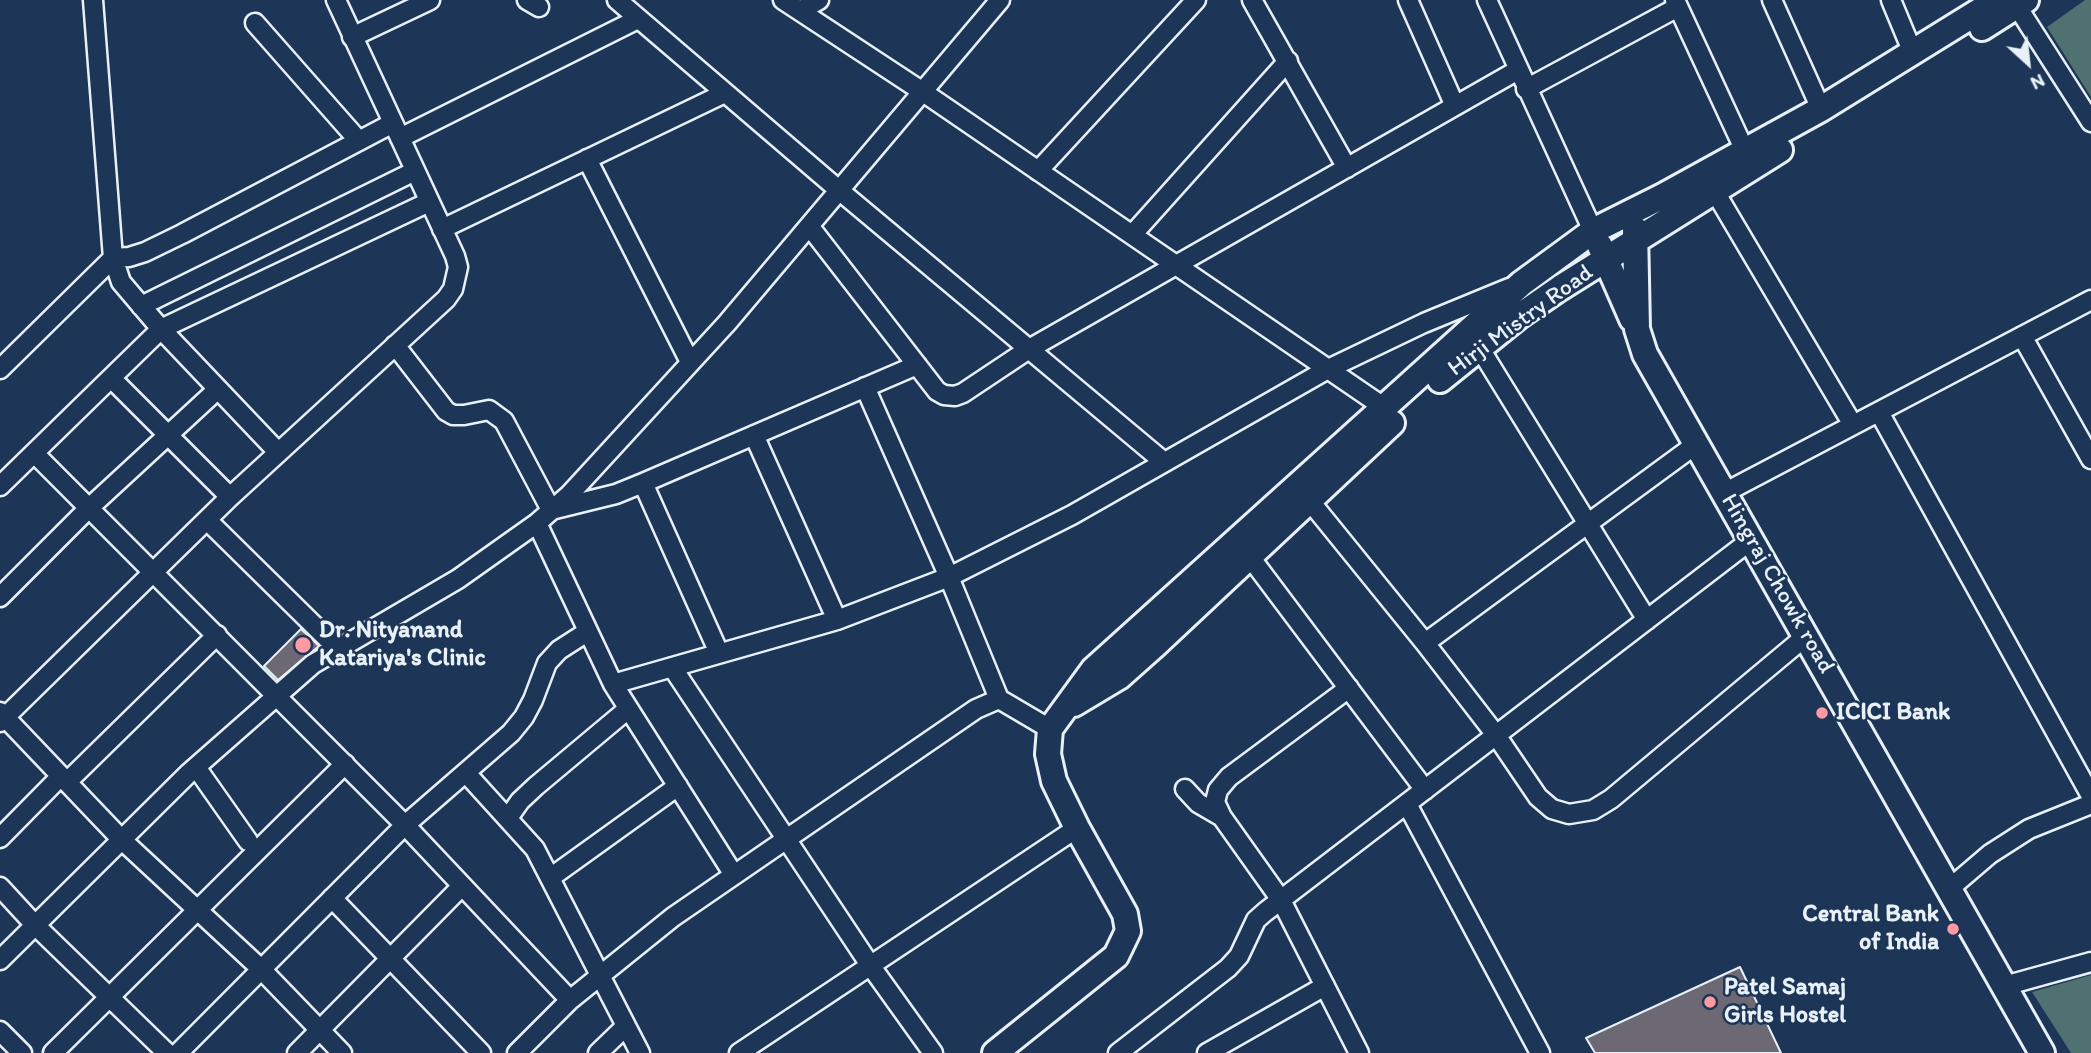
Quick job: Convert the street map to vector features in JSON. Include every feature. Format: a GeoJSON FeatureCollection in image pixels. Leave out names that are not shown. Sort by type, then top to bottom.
{"type":"FeatureCollection","features":[{"type":"Feature","properties":{"kind":"main road","name":"Hirji Mistry Road"},"geometry":{"type":"LineString","coordinates":[[1050,729],[1093,670],[1522,283],[1593,231],[1745,151],[1913,53],[2013,1]]}},
{"type":"Feature","properties":{"kind":"main road","name":"Hirji Mistry Road"},"geometry":{"type":"LineString","coordinates":[[1067,708],[1119,677],[1409,407],[1479,347],[1539,302],[2013,1]]}},
{"type":"Feature","properties":{"kind":"main road","name":"Hingraj Chowk road"},"geometry":{"type":"LineString","coordinates":[[1637,209],[1633,242],[1637,329],[1645,354],[2042,1053]]}},
{"type":"Feature","properties":{"kind":"main road"},"geometry":{"type":"LineString","coordinates":[[1593,231],[1637,329]]}},
{"type":"Feature","properties":{"kind":"main road"},"geometry":{"type":"LineString","coordinates":[[995,1053],[1116,956],[1128,931],[1125,914],[1054,781],[1048,754],[1050,729]]}},
{"type":"Feature","properties":{"kind":"street"},"geometry":{"type":"LineString","coordinates":[[93,0],[113,258],[121,282],[161,329],[277,452]]}},
{"type":"Feature","properties":{"kind":"street"},"geometry":{"type":"LineString","coordinates":[[336,0],[455,256],[458,267],[453,289],[446,299],[277,452],[2,717],[122,840],[260,968],[342,1053]]}},
{"type":"Feature","properties":{"kind":"street"},"geometry":{"type":"LineString","coordinates":[[352,37],[430,0]]}},
{"type":"Feature","properties":{"kind":"street"},"geometry":{"type":"LineString","coordinates":[[617,0],[1164,462]]}},
{"type":"Feature","properties":{"kind":"street"},"geometry":{"type":"LineString","coordinates":[[783,0],[923,92],[1385,408]]}},
{"type":"Feature","properties":{"kind":"street"},"geometry":{"type":"LineString","coordinates":[[800,11],[819,0]]}},
{"type":"Feature","properties":{"kind":"street"},"geometry":{"type":"LineString","coordinates":[[0,960],[196,767],[313,664],[458,579],[544,517],[605,456],[810,228],[1000,0]]}},
{"type":"Feature","properties":{"kind":"street"},"geometry":{"type":"LineString","coordinates":[[1038,171],[1196,0]]}},
{"type":"Feature","properties":{"kind":"street"},"geometry":{"type":"LineString","coordinates":[[1252,0],[1347,168]]}},
{"type":"Feature","properties":{"kind":"street"},"geometry":{"type":"LineString","coordinates":[[1408,0],[1455,106]]}},
{"type":"Feature","properties":{"kind":"street"},"geometry":{"type":"LineString","coordinates":[[1487,0],[1593,231]]}},
{"type":"Feature","properties":{"kind":"street"},"geometry":{"type":"LineString","coordinates":[[1772,0],[1821,109]]}},
{"type":"Feature","properties":{"kind":"street"},"geometry":{"type":"LineString","coordinates":[[1891,0],[1913,53]]}},
{"type":"Feature","properties":{"kind":"street"},"geometry":{"type":"LineString","coordinates":[[2013,1],[2091,122]]}},
{"type":"Feature","properties":{"kind":"street"},"geometry":{"type":"LineString","coordinates":[[1526,89],[1677,3],[1745,151]]}},
{"type":"Feature","properties":{"kind":"street"},"geometry":{"type":"LineString","coordinates":[[0,369],[113,258],[145,252],[359,141],[396,130],[638,19]]}},
{"type":"Feature","properties":{"kind":"street"},"geometry":{"type":"LineString","coordinates":[[254,23],[359,141]]}},
{"type":"Feature","properties":{"kind":"street"},"geometry":{"type":"LineString","coordinates":[[1132,235],[1287,61]]}},
{"type":"Feature","properties":{"kind":"street"},"geometry":{"type":"LineString","coordinates":[[810,228],[937,391],[955,396],[1029,349],[1518,70]]}},
{"type":"Feature","properties":{"kind":"street"},"geometry":{"type":"LineString","coordinates":[[442,229],[725,93]]}},
{"type":"Feature","properties":{"kind":"street"},"geometry":{"type":"LineString","coordinates":[[587,159],[690,362]]}},
{"type":"Feature","properties":{"kind":"street"},"geometry":{"type":"LineString","coordinates":[[141,306],[415,171]]}},
{"type":"Feature","properties":{"kind":"street"},"geometry":{"type":"LineString","coordinates":[[1714,190],[1853,425]]}},
{"type":"Feature","properties":{"kind":"street"},"geometry":{"type":"LineString","coordinates":[[0,486],[161,329],[429,202]]}},
{"type":"Feature","properties":{"kind":"street"},"geometry":{"type":"LineString","coordinates":[[613,684],[837,620],[949,577],[1072,515],[1328,369],[1424,323],[1522,283]]}},
{"type":"Feature","properties":{"kind":"street"},"geometry":{"type":"LineString","coordinates":[[1724,493],[2091,300]]}},
{"type":"Feature","properties":{"kind":"street"},"geometry":{"type":"LineString","coordinates":[[2022,337],[2091,459]]}},
{"type":"Feature","properties":{"kind":"street"},"geometry":{"type":"LineString","coordinates":[[395,345],[446,411],[453,415],[464,415],[489,410],[504,421],[587,632],[613,684],[734,875]]}},
{"type":"Feature","properties":{"kind":"street"},"geometry":{"type":"LineString","coordinates":[[1479,347],[1647,620]]}},
{"type":"Feature","properties":{"kind":"street"},"geometry":{"type":"LineString","coordinates":[[544,517],[643,483],[917,365]]}},
{"type":"Feature","properties":{"kind":"street"},"geometry":{"type":"LineString","coordinates":[[111,378],[230,497]]}},
{"type":"Feature","properties":{"kind":"street"},"geometry":{"type":"LineString","coordinates":[[865,387],[949,577],[999,699],[1050,729]]}},
{"type":"Feature","properties":{"kind":"street"},"geometry":{"type":"LineString","coordinates":[[0,597],[89,508],[218,388]]}},
{"type":"Feature","properties":{"kind":"street"},"geometry":{"type":"LineString","coordinates":[[1879,412],[2091,796]]}},
{"type":"Feature","properties":{"kind":"street"},"geometry":{"type":"LineString","coordinates":[[754,435],[837,620]]}},
{"type":"Feature","properties":{"kind":"street"},"geometry":{"type":"LineString","coordinates":[[1425,643],[1695,445]]}},
{"type":"Feature","properties":{"kind":"street"},"geometry":{"type":"LineString","coordinates":[[34,453],[405,825],[570,1000]]}},
{"type":"Feature","properties":{"kind":"street"},"geometry":{"type":"LineString","coordinates":[[643,483],[719,653]]}},
{"type":"Feature","properties":{"kind":"street"},"geometry":{"type":"LineString","coordinates":[[1309,500],[1496,735],[1538,797],[1552,809],[1569,814],[1593,810],[1611,799],[1806,636]]}},
{"type":"Feature","properties":{"kind":"street"},"geometry":{"type":"LineString","coordinates":[[207,520],[337,648]]}},
{"type":"Feature","properties":{"kind":"street"},"geometry":{"type":"LineString","coordinates":[[1118,1053],[1228,968],[1239,956],[1256,920],[1751,540]]}},
{"type":"Feature","properties":{"kind":"street"},"geometry":{"type":"LineString","coordinates":[[1250,557],[1425,790]]}},
{"type":"Feature","properties":{"kind":"street"},"geometry":{"type":"LineString","coordinates":[[178,1053],[405,825],[511,733],[524,717],[547,663],[559,650],[587,632]]}},
{"type":"Feature","properties":{"kind":"street"},"geometry":{"type":"LineString","coordinates":[[0,838],[217,635]]}},
{"type":"Feature","properties":{"kind":"street"},"geometry":{"type":"LineString","coordinates":[[672,667],[870,965],[933,1053]]}},
{"type":"Feature","properties":{"kind":"street"},"geometry":{"type":"LineString","coordinates":[[1349,688],[1229,777],[1218,790],[1215,802],[1222,817],[1281,900],[1359,1053]]}},
{"type":"Feature","properties":{"kind":"street"},"geometry":{"type":"LineString","coordinates":[[516,1053],[570,1000],[673,917],[927,741],[976,709],[999,699]]}},
{"type":"Feature","properties":{"kind":"street"},"geometry":{"type":"LineString","coordinates":[[508,818],[520,801],[536,786],[628,709]]}},
{"type":"Feature","properties":{"kind":"street"},"geometry":{"type":"LineString","coordinates":[[53,1053],[345,764]]}},
{"type":"Feature","properties":{"kind":"street"},"geometry":{"type":"LineString","coordinates":[[196,767],[248,841]]}},
{"type":"Feature","properties":{"kind":"street"},"geometry":{"type":"LineString","coordinates":[[466,773],[535,849],[640,1053]]}},
{"type":"Feature","properties":{"kind":"street"},"geometry":{"type":"LineString","coordinates":[[550,878],[678,786]]}},
{"type":"Feature","properties":{"kind":"street"},"geometry":{"type":"LineString","coordinates":[[1185,789],[1198,803],[1222,817]]}},
{"type":"Feature","properties":{"kind":"street"},"geometry":{"type":"LineString","coordinates":[[1407,804],[1540,1053]]}},
{"type":"Feature","properties":{"kind":"street"},"geometry":{"type":"LineString","coordinates":[[1950,889],[1990,854],[2029,829],[2091,804]]}},
{"type":"Feature","properties":{"kind":"street"},"geometry":{"type":"LineString","coordinates":[[739,1053],[1077,828]]}},
{"type":"Feature","properties":{"kind":"street"},"geometry":{"type":"LineString","coordinates":[[297,1053],[463,886]]}},
{"type":"Feature","properties":{"kind":"street"},"geometry":{"type":"LineString","coordinates":[[0,887],[35,925],[167,1053]]}},
{"type":"Feature","properties":{"kind":"street"},"geometry":{"type":"LineString","coordinates":[[332,898],[481,1053]]}},
{"type":"Feature","properties":{"kind":"street"},"geometry":{"type":"LineString","coordinates":[[2004,986],[2091,962]]}},
{"type":"Feature","properties":{"kind":"street"},"geometry":{"type":"LineString","coordinates":[[1207,1053],[1325,986]]}},
{"type":"Feature","properties":{"kind":"street"},"geometry":{"type":"LineString","coordinates":[[598,1053],[626,1026]]}},
{"type":"Feature","properties":{"kind":"street"},"geometry":{"type":"LineString","coordinates":[[0,1031],[22,1053]]}},
{"type":"Feature","properties":{"kind":"green space"},"geometry":{"type":"Polygon","coordinates":[[[2085,0],[2091,0],[2091,97],[2047,27],[2085,0]]]}},
{"type":"Feature","properties":{"kind":"green space"},"geometry":{"type":"Polygon","coordinates":[[[2091,975],[2091,1053],[2071,1053],[2032,992],[2091,975]]]}},
{"type":"Feature","properties":{"kind":"building"},"geometry":{"type":"Polygon","coordinates":[[[301,629],[319,646],[278,680],[264,666],[301,629]]]}},
{"type":"Feature","properties":{"kind":"building","name":"Patel Samaj Girls Hostel"},"geometry":{"type":"Polygon","coordinates":[[[1740,967],[1781,1053],[1595,1053],[1586,1038],[1740,967]]]}},
{"type":"Feature","properties":{"kind":"place","name":"Dr. Nityanand Katariya's Clinic"},"geometry":{"type":"Point","coordinates":[303,645]}},
{"type":"Feature","properties":{"kind":"place","name":"ICICI Bank"},"geometry":{"type":"Point","coordinates":[1822,713]}},
{"type":"Feature","properties":{"kind":"place","name":"Central Bank of India"},"geometry":{"type":"Point","coordinates":[1953,929]}},
{"type":"Feature","properties":{"kind":"place","name":"Patel Samaj Girls Hostel"},"geometry":{"type":"Point","coordinates":[1710,1002]}}]}
